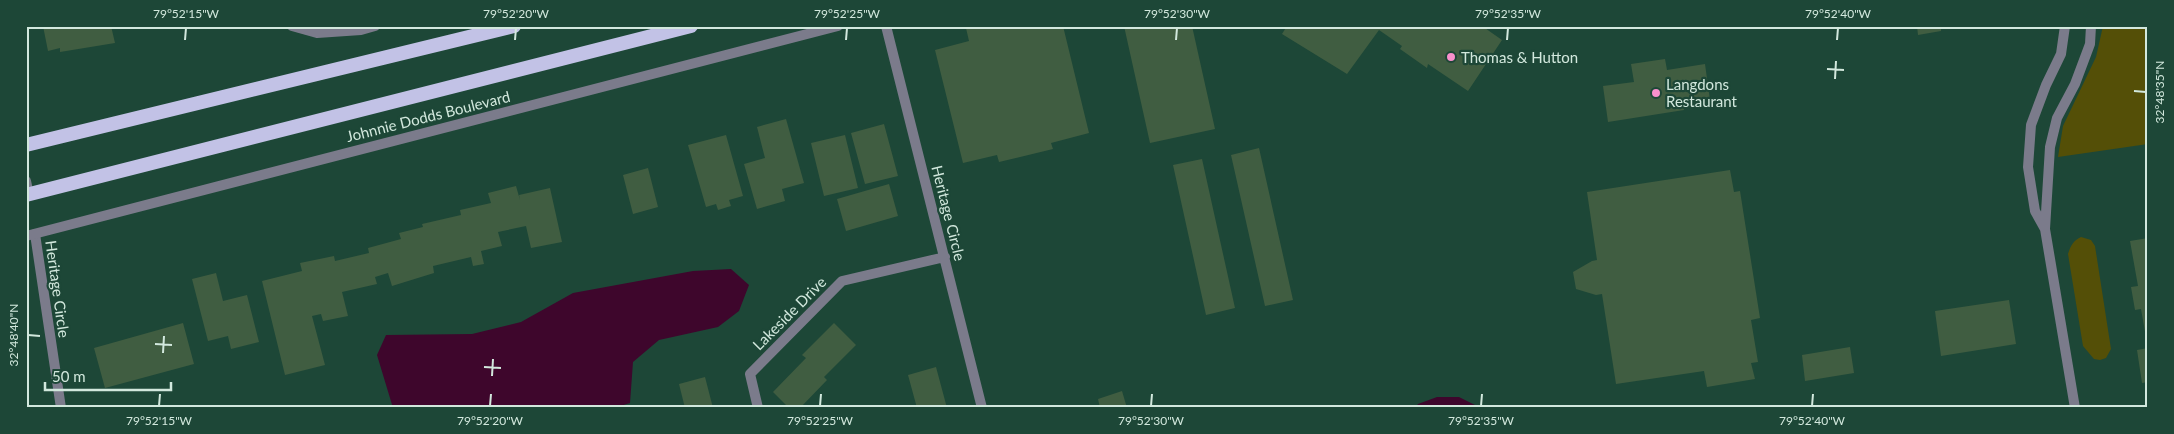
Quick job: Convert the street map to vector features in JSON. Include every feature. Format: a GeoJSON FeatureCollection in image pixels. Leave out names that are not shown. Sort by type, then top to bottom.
{"type":"FeatureCollection","features":[{"type":"Feature","properties":{"kind":"highway"},"geometry":{"type":"LineString","coordinates":[[26,145],[514,26]]}},
{"type":"Feature","properties":{"kind":"highway","name":"Johnnie Dodds Boulevard"},"geometry":{"type":"LineString","coordinates":[[28,195],[691,26]]}},
{"type":"Feature","properties":{"kind":"street"},"geometry":{"type":"LineString","coordinates":[[292,26],[317,33],[361,30],[375,26]]}},
{"type":"Feature","properties":{"kind":"street","name":"Johnnie Dodds Boulevard"},"geometry":{"type":"LineString","coordinates":[[31,235],[838,26]]}},
{"type":"Feature","properties":{"kind":"street","name":"Heritage Circle"},"geometry":{"type":"LineString","coordinates":[[886,26],[982,408]]}},
{"type":"Feature","properties":{"kind":"street"},"geometry":{"type":"LineString","coordinates":[[2046,229],[2035,211],[2028,167],[2031,125],[2061,54],[2065,26]]}},
{"type":"Feature","properties":{"kind":"street"},"geometry":{"type":"LineString","coordinates":[[2075,408],[2046,229],[2050,147],[2057,118],[2075,84],[2090,44],[2091,26]]}},
{"type":"Feature","properties":{"kind":"street"},"geometry":{"type":"LineString","coordinates":[[26,180],[28,195]]}},
{"type":"Feature","properties":{"kind":"street","name":"Heritage Circle"},"geometry":{"type":"LineString","coordinates":[[31,235],[61,408]]}},
{"type":"Feature","properties":{"kind":"street","name":"Lakeside Drive"},"geometry":{"type":"LineString","coordinates":[[758,408],[750,374],[842,282],[945,257]]}},
{"type":"Feature","properties":{"kind":"shaded area"},"geometry":{"type":"Polygon","coordinates":[[[2103,26],[2148,26],[2148,144],[2058,157],[2063,126],[2096,57],[2103,26]]]}},
{"type":"Feature","properties":{"kind":"shaded area"},"geometry":{"type":"Polygon","coordinates":[[[2081,237],[2091,240],[2095,246],[2111,349],[2106,358],[2100,360],[2094,359],[2083,346],[2068,254],[2076,240],[2081,237]]]}},
{"type":"Feature","properties":{"kind":"shaded area"},"geometry":{"type":"Polygon","coordinates":[[[731,269],[749,285],[739,311],[718,327],[659,340],[633,362],[630,403],[614,408],[393,408],[377,355],[386,335],[472,334],[521,322],[573,293],[693,271],[731,269]]]}},
{"type":"Feature","properties":{"kind":"shaded area"},"geometry":{"type":"Polygon","coordinates":[[[1437,397],[1459,397],[1481,408],[1415,408],[1418,404],[1437,397]]]}},
{"type":"Feature","properties":{"kind":"building"},"geometry":{"type":"Polygon","coordinates":[[[43,26],[111,26],[115,43],[60,52],[60,48],[48,51],[43,26]]]}},
{"type":"Feature","properties":{"kind":"building"},"geometry":{"type":"Polygon","coordinates":[[[975,26],[1017,26],[1018,28],[1063,26],[1089,133],[1051,143],[1053,149],[999,162],[997,155],[963,163],[935,50],[969,41],[966,28],[975,26]]]}},
{"type":"Feature","properties":{"kind":"building"},"geometry":{"type":"Polygon","coordinates":[[[1124,26],[1192,26],[1215,129],[1150,143],[1124,26]]]}},
{"type":"Feature","properties":{"kind":"building","name":"Thomas & Hutton"},"geometry":{"type":"Polygon","coordinates":[[[1287,26],[1482,26],[1502,40],[1468,91],[1428,64],[1427,68],[1400,49],[1402,46],[1379,30],[1347,74],[1282,34],[1287,26]]]}},
{"type":"Feature","properties":{"kind":"building"},"geometry":{"type":"Polygon","coordinates":[[[1917,26],[1949,27],[1941,29],[1941,31],[1918,35],[1917,26]]]}},
{"type":"Feature","properties":{"kind":"building","name":"Langdons Restaurant"},"geometry":{"type":"Polygon","coordinates":[[[1665,59],[1667,70],[1705,64],[1710,100],[1683,104],[1684,110],[1608,122],[1603,86],[1634,82],[1631,64],[1665,59]]]}},
{"type":"Feature","properties":{"kind":"building"},"geometry":{"type":"Polygon","coordinates":[[[786,119],[804,183],[782,189],[785,201],[757,209],[744,164],[765,158],[757,127],[786,119]]]}},
{"type":"Feature","properties":{"kind":"building"},"geometry":{"type":"Polygon","coordinates":[[[884,124],[898,176],[865,184],[851,133],[884,124]]]}},
{"type":"Feature","properties":{"kind":"building"},"geometry":{"type":"Polygon","coordinates":[[[726,135],[743,196],[729,200],[731,206],[718,210],[716,204],[706,207],[688,145],[726,135]]]}},
{"type":"Feature","properties":{"kind":"building"},"geometry":{"type":"Polygon","coordinates":[[[845,135],[858,188],[824,196],[811,143],[845,135]]]}},
{"type":"Feature","properties":{"kind":"building"},"geometry":{"type":"Polygon","coordinates":[[[1259,148],[1293,300],[1265,306],[1231,155],[1259,148]]]}},
{"type":"Feature","properties":{"kind":"building"},"geometry":{"type":"Polygon","coordinates":[[[1202,159],[1235,308],[1206,315],[1173,165],[1202,159]]]}},
{"type":"Feature","properties":{"kind":"building"},"geometry":{"type":"Polygon","coordinates":[[[648,168],[658,207],[633,214],[623,175],[648,168]]]}},
{"type":"Feature","properties":{"kind":"building"},"geometry":{"type":"Polygon","coordinates":[[[1730,170],[1734,192],[1740,191],[1760,318],[1751,320],[1758,362],[1751,363],[1755,379],[1707,387],[1704,371],[1616,384],[1602,294],[1596,295],[1576,289],[1573,272],[1597,260],[1587,192],[1730,170]]]}},
{"type":"Feature","properties":{"kind":"building"},"geometry":{"type":"Polygon","coordinates":[[[889,184],[898,216],[846,231],[837,199],[889,184]]]}},
{"type":"Feature","properties":{"kind":"building"},"geometry":{"type":"Polygon","coordinates":[[[516,186],[520,200],[519,195],[550,188],[562,242],[531,248],[526,226],[498,232],[502,246],[481,251],[484,264],[473,266],[471,257],[433,266],[434,273],[392,286],[388,273],[375,277],[377,284],[342,292],[348,316],[323,321],[321,314],[312,316],[325,365],[285,375],[262,281],[302,271],[300,263],[334,256],[335,261],[369,253],[368,248],[401,239],[399,233],[423,227],[422,224],[461,215],[460,210],[491,203],[488,193],[516,186]]]}},
{"type":"Feature","properties":{"kind":"building"},"geometry":{"type":"Polygon","coordinates":[[[2148,238],[2147,343],[2141,309],[2135,310],[2131,287],[2138,286],[2130,241],[2148,238]]]}},
{"type":"Feature","properties":{"kind":"building"},"geometry":{"type":"Polygon","coordinates":[[[216,273],[223,301],[247,295],[259,342],[231,349],[228,336],[208,341],[192,279],[216,273]]]}},
{"type":"Feature","properties":{"kind":"building"},"geometry":{"type":"Polygon","coordinates":[[[2009,300],[2016,344],[1941,356],[1935,311],[2009,300]]]}},
{"type":"Feature","properties":{"kind":"building"},"geometry":{"type":"Polygon","coordinates":[[[183,323],[194,364],[105,388],[94,348],[183,323]]]}},
{"type":"Feature","properties":{"kind":"building"},"geometry":{"type":"Polygon","coordinates":[[[834,323],[856,345],[824,377],[827,380],[800,408],[789,408],[773,392],[806,358],[802,355],[834,323]]]}},
{"type":"Feature","properties":{"kind":"building"},"geometry":{"type":"Polygon","coordinates":[[[1850,347],[1854,373],[1805,381],[1802,355],[1850,347]]]}},
{"type":"Feature","properties":{"kind":"building"},"geometry":{"type":"Polygon","coordinates":[[[2148,348],[2148,382],[2142,383],[2137,350],[2148,348]]]}},
{"type":"Feature","properties":{"kind":"building"},"geometry":{"type":"Polygon","coordinates":[[[936,367],[947,408],[917,408],[908,375],[936,367]]]}},
{"type":"Feature","properties":{"kind":"building"},"geometry":{"type":"Polygon","coordinates":[[[705,377],[713,408],[685,408],[679,384],[705,377]]]}},
{"type":"Feature","properties":{"kind":"building"},"geometry":{"type":"Polygon","coordinates":[[[1122,391],[1127,408],[1100,408],[1098,399],[1122,391]]]}},
{"type":"Feature","properties":{"kind":"place","name":"Thomas & Hutton"},"geometry":{"type":"Point","coordinates":[1451,57]}},
{"type":"Feature","properties":{"kind":"place","name":"Langdons Restaurant"},"geometry":{"type":"Point","coordinates":[1656,93]}}]}
